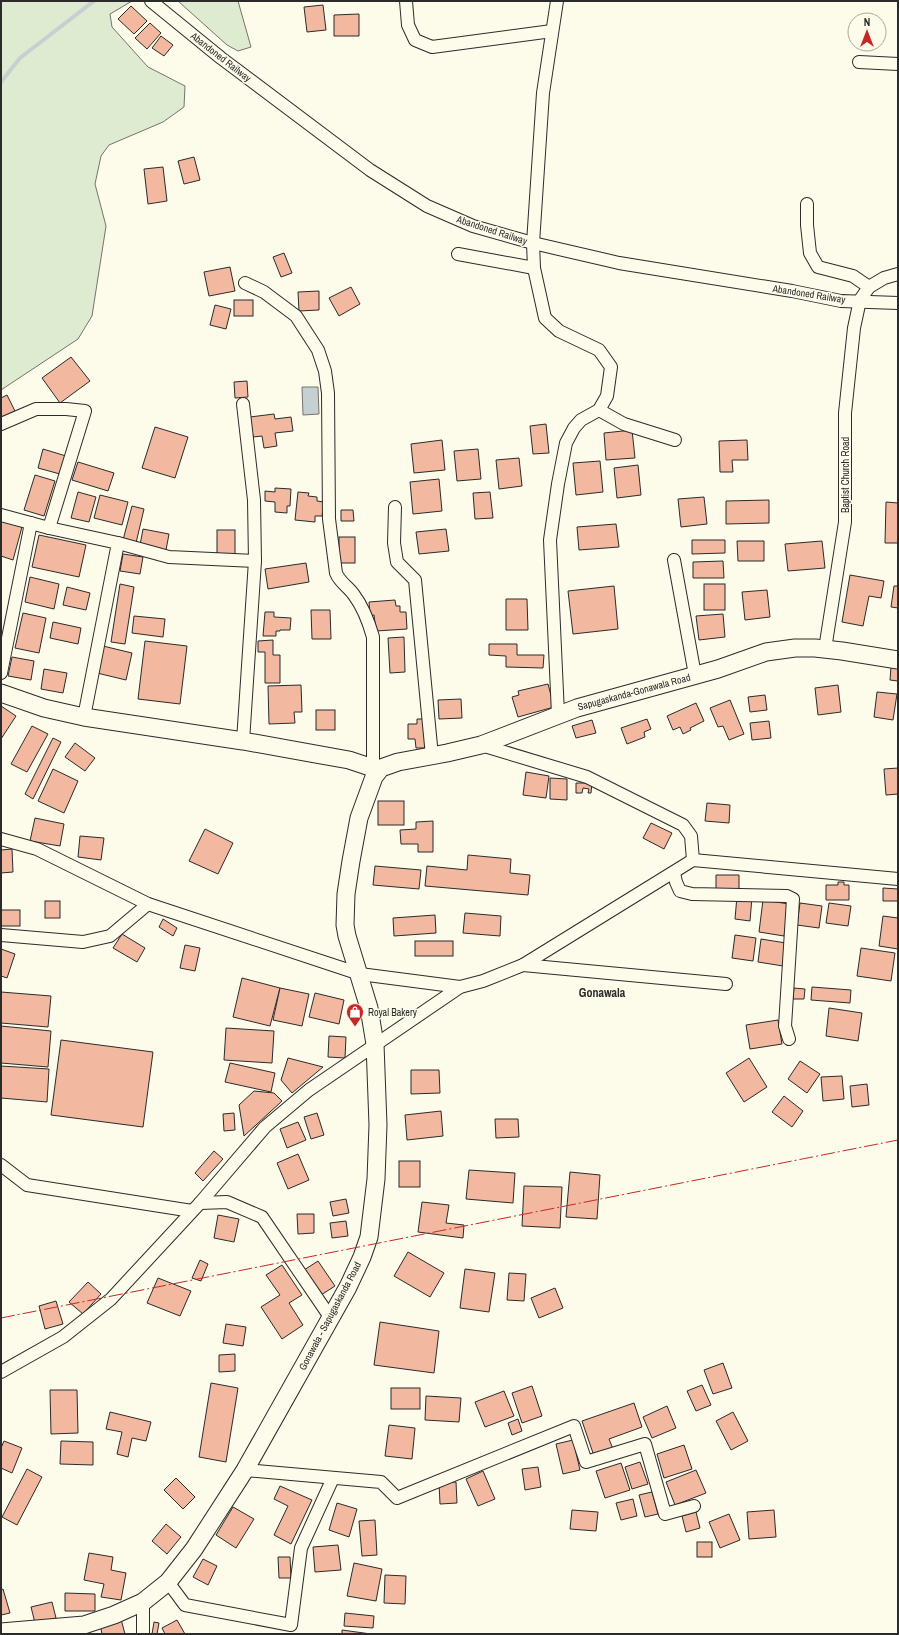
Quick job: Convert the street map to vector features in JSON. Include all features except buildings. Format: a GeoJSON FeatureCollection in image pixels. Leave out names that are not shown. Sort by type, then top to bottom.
{"type":"FeatureCollection","features":[{"type":"Feature","properties":{"kind":"street","name":"Abandoned Railway"},"geometry":{"type":"LineString","coordinates":[[151,1],[220,58],[370,170],[427,206],[473,226],[533,243],[635,265],[792,291],[841,301],[860,300],[898,303]]}},
{"type":"Feature","properties":{"kind":"street"},"geometry":{"type":"LineString","coordinates":[[406,1],[408,25],[415,40],[432,47],[552,31]]}},
{"type":"Feature","properties":{"kind":"street"},"geometry":{"type":"LineString","coordinates":[[557,1],[543,93],[533,243],[534,268],[545,318],[559,331],[599,350],[611,368],[607,396],[599,410],[581,420],[574,428],[566,443],[558,484],[550,540],[558,714]]}},
{"type":"Feature","properties":{"kind":"street"},"geometry":{"type":"LineString","coordinates":[[859,62],[898,64]]}},
{"type":"Feature","properties":{"kind":"street"},"geometry":{"type":"LineString","coordinates":[[807,204],[807,225],[810,253],[818,267],[853,276],[869,287]]}},
{"type":"Feature","properties":{"kind":"street"},"geometry":{"type":"LineString","coordinates":[[458,254],[534,268]]}},
{"type":"Feature","properties":{"kind":"street"},"geometry":{"type":"LineString","coordinates":[[860,300],[869,287],[884,278],[898,274]]}},
{"type":"Feature","properties":{"kind":"street"},"geometry":{"type":"LineString","coordinates":[[1,693],[44,708],[84,717],[243,741],[349,760],[375,770],[373,637],[370,625],[353,594],[339,580],[336,573],[329,519],[328,393],[325,370],[318,350],[296,316],[264,292],[245,283]]}},
{"type":"Feature","properties":{"kind":"street","name":"Baptist Church Road"},"geometry":{"type":"LineString","coordinates":[[825,649],[845,522],[845,413],[854,328],[860,300]]}},
{"type":"Feature","properties":{"kind":"street"},"geometry":{"type":"LineString","coordinates":[[243,404],[254,500],[255,561],[243,741]]}},
{"type":"Feature","properties":{"kind":"street"},"geometry":{"type":"LineString","coordinates":[[1,424],[36,409],[66,409],[84,411],[49,528]]}},
{"type":"Feature","properties":{"kind":"street"},"geometry":{"type":"LineString","coordinates":[[599,410],[624,424],[675,440]]}},
{"type":"Feature","properties":{"kind":"street"},"geometry":{"type":"LineString","coordinates":[[395,507],[394,543],[397,562],[415,580],[432,756]]}},
{"type":"Feature","properties":{"kind":"street"},"geometry":{"type":"LineString","coordinates":[[1,515],[31,524],[118,543],[170,558],[255,561]]}},
{"type":"Feature","properties":{"kind":"street"},"geometry":{"type":"LineString","coordinates":[[1,673],[31,524]]}},
{"type":"Feature","properties":{"kind":"street"},"geometry":{"type":"LineString","coordinates":[[84,717],[118,543]]}},
{"type":"Feature","properties":{"kind":"street"},"geometry":{"type":"LineString","coordinates":[[674,560],[695,675]]}},
{"type":"Feature","properties":{"kind":"street","name":"Sapugaskanda-Gonawala Road"},"geometry":{"type":"LineString","coordinates":[[375,770],[390,764],[481,745],[558,714],[718,669],[766,652],[795,648],[825,649],[898,660]]}},
{"type":"Feature","properties":{"kind":"street"},"geometry":{"type":"LineString","coordinates":[[481,745],[587,777],[682,825],[691,836],[693,860]]}},
{"type":"Feature","properties":{"kind":"street","name":"Gonawala - Sapugaskanda Road"},"geometry":{"type":"LineString","coordinates":[[1,1632],[84,1625],[114,1615],[143,1602],[168,1582],[194,1549],[245,1470],[362,1257],[368,1237],[375,1185],[377,1141],[375,1044],[369,1008],[345,925],[346,894],[359,818],[375,770]]}},
{"type":"Feature","properties":{"kind":"street"},"geometry":{"type":"LineString","coordinates":[[1,839],[37,849],[148,904],[360,974],[460,987]]}},
{"type":"Feature","properties":{"kind":"street"},"geometry":{"type":"LineString","coordinates":[[1,1372],[63,1337],[111,1299],[196,1207],[265,1127],[309,1090],[460,987],[483,981],[523,965],[693,860],[898,879]]}},
{"type":"Feature","properties":{"kind":"street"},"geometry":{"type":"LineString","coordinates":[[674,873],[680,891],[692,894],[787,896],[793,899],[785,1026],[789,1039]]}},
{"type":"Feature","properties":{"kind":"street"},"geometry":{"type":"LineString","coordinates":[[1,935],[83,942],[110,936],[148,904]]}},
{"type":"Feature","properties":{"kind":"street"},"geometry":{"type":"LineString","coordinates":[[523,965],[726,984]]}},
{"type":"Feature","properties":{"kind":"street"},"geometry":{"type":"LineString","coordinates":[[1,1165],[27,1185],[196,1207],[227,1202],[262,1217],[330,1317]]}},
{"type":"Feature","properties":{"kind":"street"},"geometry":{"type":"LineString","coordinates":[[245,1470],[381,1482],[397,1498],[574,1426],[586,1462],[645,1444],[666,1514],[694,1506]]}},
{"type":"Feature","properties":{"kind":"street"},"geometry":{"type":"LineString","coordinates":[[168,1582],[186,1605],[291,1625],[301,1548],[333,1478]]}},
{"type":"Feature","properties":{"kind":"street"},"geometry":{"type":"LineString","coordinates":[[143,1602],[143,1634]]}},
{"type":"Feature","properties":{"kind":"green space"},"geometry":{"type":"Polygon","coordinates":[[[1,1],[132,1],[110,14],[112,27],[148,67],[185,86],[184,107],[163,122],[109,145],[101,156],[95,184],[106,226],[92,316],[78,339],[1,390],[1,1]]]}},
{"type":"Feature","properties":{"kind":"green space"},"geometry":{"type":"Polygon","coordinates":[[[178,1],[238,1],[251,47],[238,51],[227,45],[178,1]]]}},
{"type":"Feature","properties":{"kind":"shaded area"},"geometry":{"type":"Polygon","coordinates":[[[302,387],[318,387],[319,414],[303,415],[302,387]]]}},
{"type":"Feature","properties":{"kind":"waterway"},"geometry":{"type":"LineString","coordinates":[[1,82],[20,58],[94,1]]}},
{"type":"Feature","properties":{"kind":"power"},"geometry":{"type":"LineString","coordinates":[[1,1318],[898,1140]]}},
{"type":"Feature","properties":{"kind":"place","name":"Royal Bakery"},"geometry":{"type":"Point","coordinates":[355,1027]}},
{"type":"Feature","properties":{"kind":"district","name":"Gonawala"},"geometry":{"type":"Point","coordinates":[602,993]}}]}
